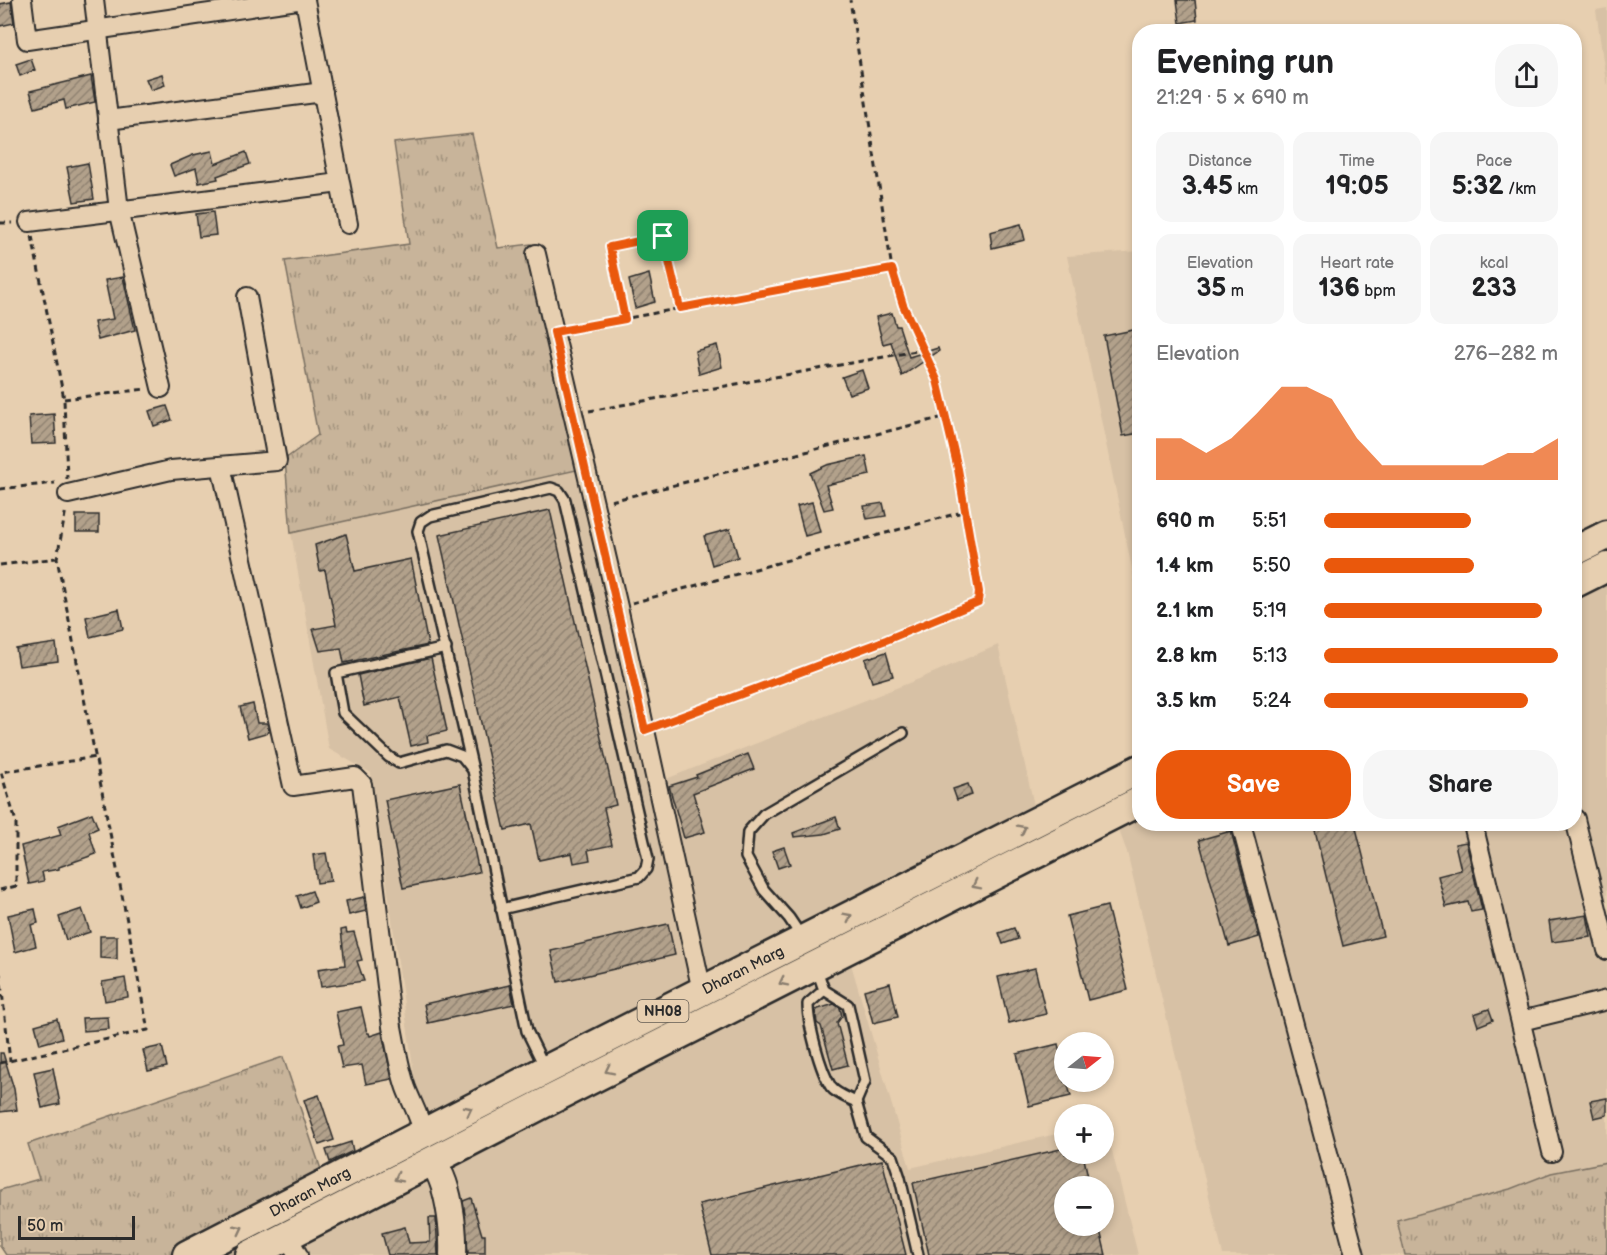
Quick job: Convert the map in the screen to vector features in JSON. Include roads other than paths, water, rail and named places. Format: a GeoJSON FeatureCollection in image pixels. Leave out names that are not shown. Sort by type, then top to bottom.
{"type":"FeatureCollection","features":[{"type":"Feature","properties":{"kind":"main road"},"geometry":{"type":"LineString","coordinates":[[1582,548],[1607,535]]}},
{"type":"Feature","properties":{"kind":"main road"},"geometry":{"type":"LineString","coordinates":[[1582,580],[1607,567]]}},
{"type":"Feature","properties":{"kind":"main road","name":"Dharan Marg"},"geometry":{"type":"LineString","coordinates":[[187,1255],[702,991],[812,960],[1132,774]]}},
{"type":"Feature","properties":{"kind":"main road","name":"Dharan Marg"},"geometry":{"type":"LineString","coordinates":[[250,1255],[293,1245],[432,1161],[812,960],[1132,805]]}},
{"type":"Feature","properties":{"kind":"street"},"geometry":{"type":"LineString","coordinates":[[22,0],[27,40],[297,0]]}},
{"type":"Feature","properties":{"kind":"street"},"geometry":{"type":"LineString","coordinates":[[94,0],[118,210],[161,388]]}},
{"type":"Feature","properties":{"kind":"street"},"geometry":{"type":"LineString","coordinates":[[305,0],[348,224]]}},
{"type":"Feature","properties":{"kind":"street"},"geometry":{"type":"LineString","coordinates":[[108,120],[323,92]]}},
{"type":"Feature","properties":{"kind":"street"},"geometry":{"type":"LineString","coordinates":[[29,222],[340,183]]}},
{"type":"Feature","properties":{"kind":"street"},"geometry":{"type":"LineString","coordinates":[[536,254],[618,608],[702,991]]}},
{"type":"Feature","properties":{"kind":"street"},"geometry":{"type":"LineString","coordinates":[[67,488],[171,470],[277,461],[247,297]]}},
{"type":"Feature","properties":{"kind":"street"},"geometry":{"type":"LineString","coordinates":[[221,466],[293,786],[356,777],[362,784],[394,1038],[407,1090],[420,1116],[423,1133]]}},
{"type":"Feature","properties":{"kind":"street"},"geometry":{"type":"LineString","coordinates":[[1243,831],[1355,1255]]}},
{"type":"Feature","properties":{"kind":"street"},"geometry":{"type":"LineString","coordinates":[[1475,831],[1552,1152]]}},
{"type":"Feature","properties":{"kind":"street"},"geometry":{"type":"LineString","coordinates":[[1578,831],[1607,950]]}},
{"type":"Feature","properties":{"kind":"street"},"geometry":{"type":"LineString","coordinates":[[1521,1021],[1607,1000]]}},
{"type":"Feature","properties":{"kind":"street"},"geometry":{"type":"LineString","coordinates":[[432,1161],[438,1167],[449,1207],[453,1255]]}},
{"type":"Feature","properties":{"kind":"lane"},"geometry":{"type":"LineString","coordinates":[[501,909],[639,877],[646,869],[648,859],[565,500],[559,491],[551,488],[430,516],[421,522],[418,531],[473,770],[501,909],[527,1031],[546,1070]]}},
{"type":"Feature","properties":{"kind":"lane"},"geometry":{"type":"LineString","coordinates":[[446,648],[336,673],[343,713],[389,757],[399,763],[446,750],[462,756],[473,770]]}},
{"type":"Feature","properties":{"kind":"lane"},"geometry":{"type":"LineString","coordinates":[[903,733],[764,814],[748,832],[747,857],[764,890],[789,918],[812,960],[848,1005],[865,1080],[856,1102],[866,1137],[893,1156],[918,1255]]}},
{"type":"Feature","properties":{"kind":"lane"},"geometry":{"type":"LineString","coordinates":[[812,960],[808,1017],[824,1072],[832,1089],[856,1102]]}}]}
